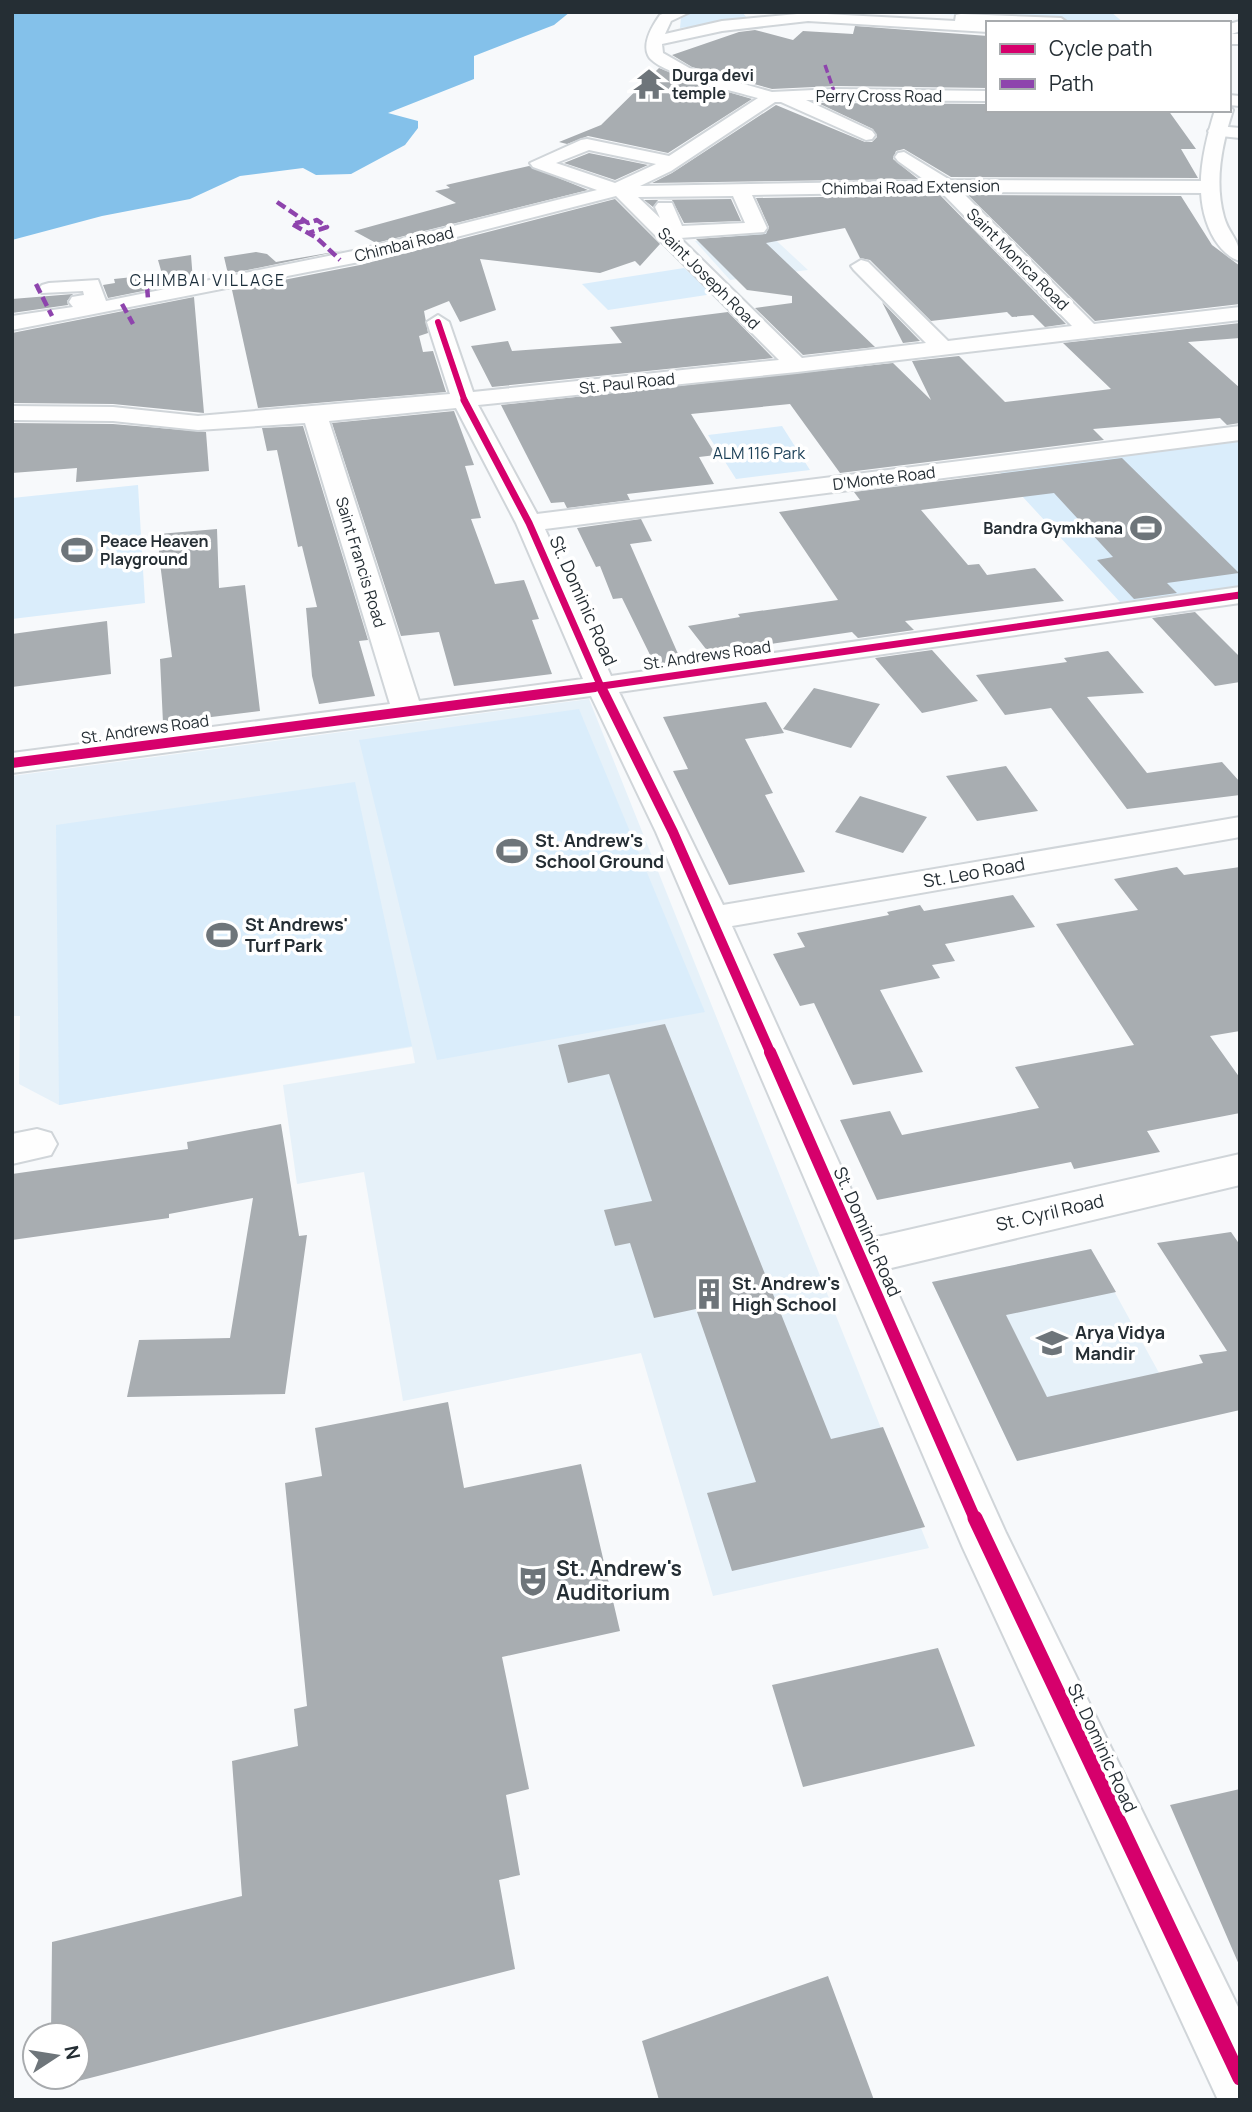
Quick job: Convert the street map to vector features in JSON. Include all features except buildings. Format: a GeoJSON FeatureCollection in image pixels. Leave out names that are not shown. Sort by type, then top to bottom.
{"type":"FeatureCollection","features":[{"type":"Feature","properties":{"kind":"street"},"geometry":{"type":"LineString","coordinates":[[683,12],[665,18],[655,41],[653,51],[664,63],[778,97],[866,135]]}},
{"type":"Feature","properties":{"kind":"street"},"geometry":{"type":"LineString","coordinates":[[854,12],[1023,21]]}},
{"type":"Feature","properties":{"kind":"street"},"geometry":{"type":"LineString","coordinates":[[655,41],[722,26],[808,15],[986,27]]}},
{"type":"Feature","properties":{"kind":"street"},"geometry":{"type":"LineString","coordinates":[[825,65],[835,94]]}},
{"type":"Feature","properties":{"kind":"street","name":"Perry Cross Road"},"geometry":{"type":"LineString","coordinates":[[778,97],[835,94],[986,96]]}},
{"type":"Feature","properties":{"kind":"street","name":"Chimbai Road"},"geometry":{"type":"LineString","coordinates":[[12,320],[359,256],[618,191],[675,160],[778,97]]}},
{"type":"Feature","properties":{"kind":"street"},"geometry":{"type":"LineString","coordinates":[[1223,112],[1217,131],[1208,187],[1224,243],[1240,255]]}},
{"type":"Feature","properties":{"kind":"street"},"geometry":{"type":"LineString","coordinates":[[1217,131],[1239,130],[1234,155]]}},
{"type":"Feature","properties":{"kind":"street"},"geometry":{"type":"LineString","coordinates":[[618,191],[539,163],[587,144],[675,160],[708,161]]}},
{"type":"Feature","properties":{"kind":"street","name":"Saint Monica Road"},"geometry":{"type":"LineString","coordinates":[[904,157],[946,186],[1089,331]]}},
{"type":"Feature","properties":{"kind":"street"},"geometry":{"type":"LineString","coordinates":[[790,167],[802,188]]}},
{"type":"Feature","properties":{"kind":"street","name":"Chimbai Road Extension"},"geometry":{"type":"LineString","coordinates":[[618,191],[742,194],[802,188],[1229,187]]}},
{"type":"Feature","properties":{"kind":"street","name":"Saint Joseph Road"},"geometry":{"type":"LineString","coordinates":[[618,191],[669,233],[797,365]]}},
{"type":"Feature","properties":{"kind":"street"},"geometry":{"type":"LineString","coordinates":[[742,194],[757,228],[669,233],[662,202],[742,194]]}},
{"type":"Feature","properties":{"kind":"street"},"geometry":{"type":"LineString","coordinates":[[861,265],[943,348]]}},
{"type":"Feature","properties":{"kind":"street"},"geometry":{"type":"LineString","coordinates":[[12,320],[39,309],[47,296],[91,284],[96,299],[84,306]]}},
{"type":"Feature","properties":{"kind":"street","name":"St. Paul Road"},"geometry":{"type":"LineString","coordinates":[[12,414],[113,414],[198,423],[315,415],[797,365],[1240,313]]}},
{"type":"Feature","properties":{"kind":"street","name":"St. Dominic Road"},"geometry":{"type":"LineString","coordinates":[[438,323],[464,401],[529,523],[601,686],[673,832],[988,1548],[1240,2078]]}},
{"type":"Feature","properties":{"kind":"street","name":"Saint Francis Road"},"geometry":{"type":"LineString","coordinates":[[315,415],[407,710]]}},
{"type":"Feature","properties":{"kind":"street","name":"D'Monte Road"},"geometry":{"type":"LineString","coordinates":[[529,523],[1240,433]]}},
{"type":"Feature","properties":{"kind":"street","name":"St. Andrews Road"},"geometry":{"type":"LineString","coordinates":[[12,763],[601,686],[1240,595]]}},
{"type":"Feature","properties":{"kind":"street","name":"St. Leo Road"},"geometry":{"type":"LineString","coordinates":[[709,919],[1240,827]]}},
{"type":"Feature","properties":{"kind":"street","name":"St. Cyril Road"},"geometry":{"type":"LineString","coordinates":[[860,1258],[1240,1169]]}},
{"type":"Feature","properties":{"kind":"shaded area"},"geometry":{"type":"Polygon","coordinates":[[[767,232],[808,270],[730,280],[695,241],[767,232]]]}},
{"type":"Feature","properties":{"kind":"shaded area"},"geometry":{"type":"Polygon","coordinates":[[[589,699],[929,1548],[713,1596],[641,1353],[403,1401],[364,1172],[297,1184],[283,1085],[415,1063],[412,1047],[59,1105],[19,1084],[20,1016],[12,1016],[12,776],[589,699]]]}},
{"type":"Feature","properties":{"kind":"shaded area","name":"Arya Vidya Mandir"},"geometry":{"type":"Polygon","coordinates":[[[1091,1249],[1186,1422],[1017,1461],[932,1282],[1091,1249]]]}},
{"type":"Feature","properties":{"kind":"green space"},"geometry":{"type":"Polygon","coordinates":[[[694,12],[742,12],[748,19],[680,28],[681,17],[694,12]]]}},
{"type":"Feature","properties":{"kind":"green space"},"geometry":{"type":"Polygon","coordinates":[[[899,12],[1111,12],[1122,21],[899,12]]]}},
{"type":"Feature","properties":{"kind":"green space"},"geometry":{"type":"Polygon","coordinates":[[[684,268],[713,294],[608,310],[582,284],[684,268]]]}},
{"type":"Feature","properties":{"kind":"green space","name":"ALM 116 Park"},"geometry":{"type":"Polygon","coordinates":[[[782,426],[810,470],[736,479],[708,435],[782,426]]]}},
{"type":"Feature","properties":{"kind":"green space","name":"Bandra Gymkhana"},"geometry":{"type":"Polygon","coordinates":[[[1240,436],[1240,587],[1120,602],[997,469],[1240,436]]]}},
{"type":"Feature","properties":{"kind":"green space","name":"Peace Heaven Playground"},"geometry":{"type":"Polygon","coordinates":[[[138,485],[145,603],[12,619],[12,498],[138,485]]]}},
{"type":"Feature","properties":{"kind":"green space","name":"St. Andrew's School Ground"},"geometry":{"type":"Polygon","coordinates":[[[579,709],[705,1012],[437,1060],[359,740],[579,709]]]}},
{"type":"Feature","properties":{"kind":"green space","name":"St Andrews' Turf Park"},"geometry":{"type":"Polygon","coordinates":[[[355,782],[412,1046],[59,1105],[56,825],[355,782]]]}},
{"type":"Feature","properties":{"kind":"water"},"geometry":{"type":"Polygon","coordinates":[[[12,12],[570,12],[554,25],[474,56],[474,79],[388,113],[418,121],[418,128],[405,145],[351,174],[316,175],[303,168],[240,176],[190,199],[102,216],[12,240],[12,12]]]}},
{"type":"Feature","properties":{"kind":"marked path"},"geometry":{"type":"LineString","coordinates":[[825,65],[835,94]]}},
{"type":"Feature","properties":{"kind":"marked path"},"geometry":{"type":"LineString","coordinates":[[277,202],[308,223],[317,220],[327,227],[309,233]]}},
{"type":"Feature","properties":{"kind":"marked path"},"geometry":{"type":"LineString","coordinates":[[305,221],[292,224],[317,238],[340,260]]}},
{"type":"Feature","properties":{"kind":"marked path"},"geometry":{"type":"LineString","coordinates":[[146,273],[148,299]]}},
{"type":"Feature","properties":{"kind":"marked path"},"geometry":{"type":"LineString","coordinates":[[36,284],[52,316]]}},
{"type":"Feature","properties":{"kind":"marked path"},"geometry":{"type":"LineString","coordinates":[[122,304],[133,324]]}},
{"type":"Feature","properties":{"kind":"cycle path"},"geometry":{"type":"LineString","coordinates":[[438,322],[464,401],[529,523],[601,686],[673,832],[988,1548],[1240,2078]]}},
{"type":"Feature","properties":{"kind":"cycle path"},"geometry":{"type":"LineString","coordinates":[[12,763],[601,686],[1240,595]]}},
{"type":"Feature","properties":{"kind":"place","name":"Durga devi temple"},"geometry":{"type":"Point","coordinates":[649,84]}},
{"type":"Feature","properties":{"kind":"place","name":"Bandra Gymkhana"},"geometry":{"type":"Point","coordinates":[1146,528]}},
{"type":"Feature","properties":{"kind":"place","name":"Peace Heaven Playground"},"geometry":{"type":"Point","coordinates":[77,550]}},
{"type":"Feature","properties":{"kind":"place","name":"St. Andrew's School Ground"},"geometry":{"type":"Point","coordinates":[512,851]}},
{"type":"Feature","properties":{"kind":"place","name":"St Andrews' Turf Park"},"geometry":{"type":"Point","coordinates":[222,935]}},
{"type":"Feature","properties":{"kind":"place","name":"St. Andrew's High School"},"geometry":{"type":"Point","coordinates":[709,1294]}},
{"type":"Feature","properties":{"kind":"place","name":"Arya Vidya Mandir"},"geometry":{"type":"Point","coordinates":[1052,1343]}},
{"type":"Feature","properties":{"kind":"place","name":"St. Andrew's Auditorium"},"geometry":{"type":"Point","coordinates":[533,1581]}},
{"type":"Feature","properties":{"kind":"district","name":"CHIMBAI VILLAGE"},"geometry":{"type":"Point","coordinates":[208,280]}}]}
